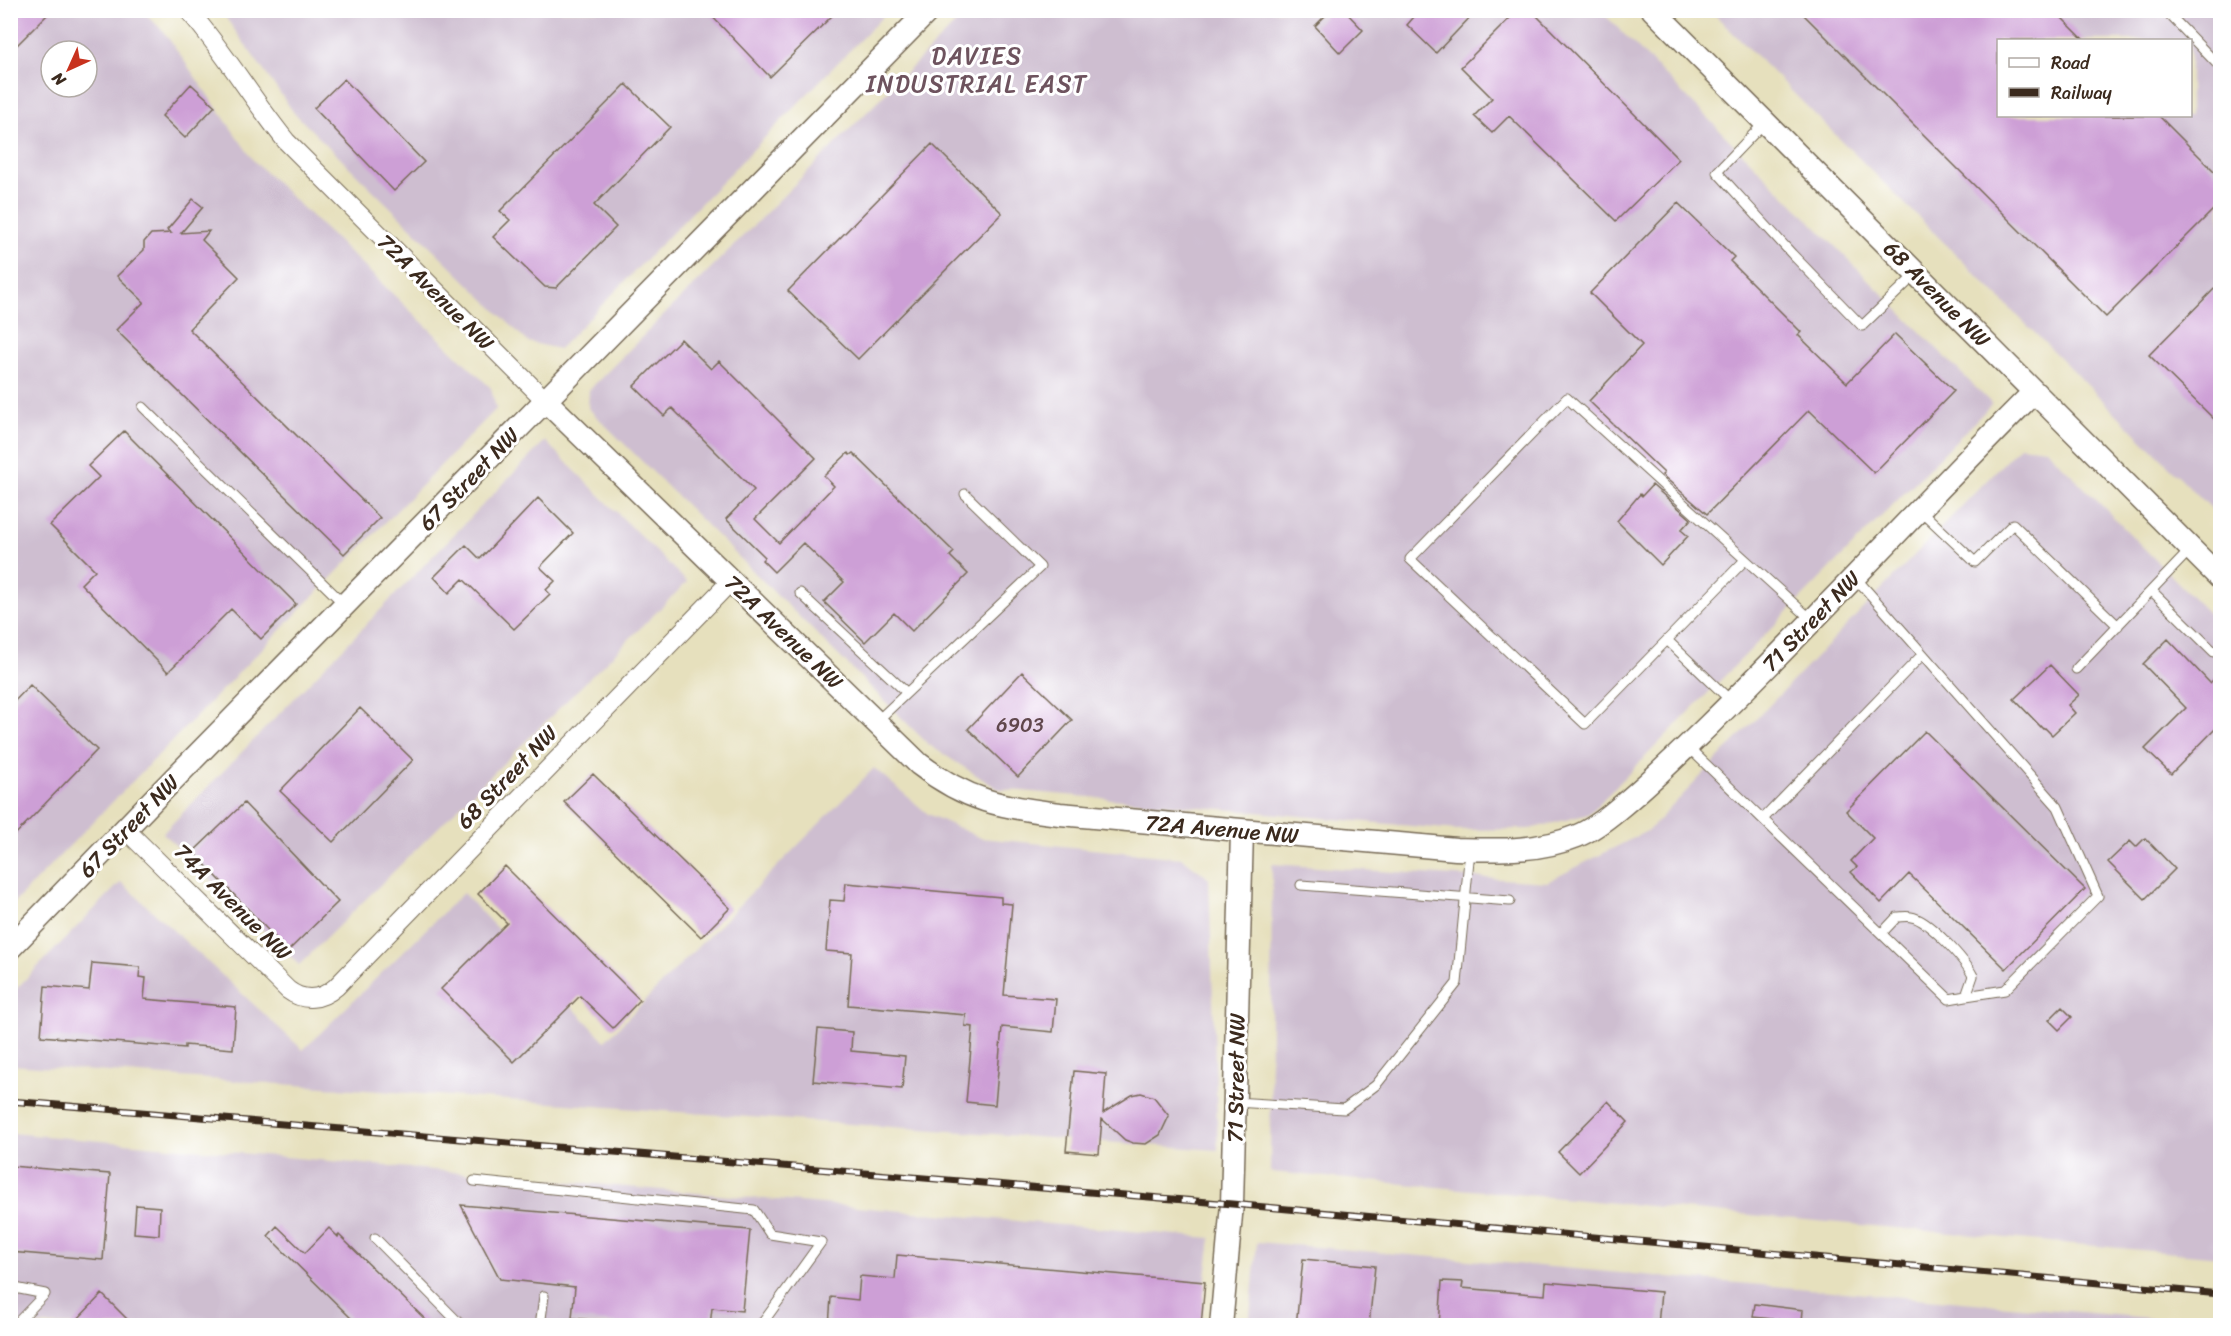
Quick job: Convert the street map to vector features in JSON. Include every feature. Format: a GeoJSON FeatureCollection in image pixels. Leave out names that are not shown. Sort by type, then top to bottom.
{"type":"FeatureCollection","features":[{"type":"Feature","properties":{"kind":"street","name":"72A Avenue NW"},"geometry":{"type":"LineString","coordinates":[[188,10],[209,35],[265,115],[293,148],[546,401],[919,764],[950,786],[986,802],[1008,808],[1470,850],[1516,850],[1542,846],[1577,836]]}},
{"type":"Feature","properties":{"kind":"street","name":"67 Street NW"},"geometry":{"type":"LineString","coordinates":[[10,948],[929,10]]}},
{"type":"Feature","properties":{"kind":"street","name":"68 Avenue NW"},"geometry":{"type":"LineString","coordinates":[[1653,10],[2220,578]]}},
{"type":"Feature","properties":{"kind":"street","name":"71 Street NW"},"geometry":{"type":"LineString","coordinates":[[1577,836],[1602,822],[1624,804],[1687,746],[1813,621],[1918,509],[2034,392]]}},
{"type":"Feature","properties":{"kind":"street","name":"68 Street NW"},"geometry":{"type":"LineString","coordinates":[[312,998],[321,997],[336,987],[731,581]]}},
{"type":"Feature","properties":{"kind":"street","name":"74A Avenue NW"},"geometry":{"type":"LineString","coordinates":[[126,830],[288,990],[296,996],[312,998]]}},
{"type":"Feature","properties":{"kind":"street","name":"71 Street NW"},"geometry":{"type":"LineString","coordinates":[[1221,1326],[1232,1204],[1242,831]]}},
{"type":"Feature","properties":{"kind":"lane"},"geometry":{"type":"LineString","coordinates":[[2165,10],[2220,67]]}},
{"type":"Feature","properties":{"kind":"lane"},"geometry":{"type":"LineString","coordinates":[[1765,122],[1717,172],[1862,326],[1916,274]]}},
{"type":"Feature","properties":{"kind":"lane"},"geometry":{"type":"LineString","coordinates":[[1746,560],[1585,724],[1410,559],[1567,398],[1746,560],[1813,621]]}},
{"type":"Feature","properties":{"kind":"lane"},"geometry":{"type":"LineString","coordinates":[[143,407],[345,605]]}},
{"type":"Feature","properties":{"kind":"lane"},"geometry":{"type":"LineString","coordinates":[[876,722],[1040,567],[965,494]]}},
{"type":"Feature","properties":{"kind":"lane"},"geometry":{"type":"LineString","coordinates":[[1918,509],[1975,562],[2013,524],[2118,626]]}},
{"type":"Feature","properties":{"kind":"lane"},"geometry":{"type":"LineString","coordinates":[[2076,669],[2191,549]]}},
{"type":"Feature","properties":{"kind":"lane"},"geometry":{"type":"LineString","coordinates":[[1687,746],[1949,999],[2005,990],[2098,896],[2058,807],[1854,576]]}},
{"type":"Feature","properties":{"kind":"lane"},"geometry":{"type":"LineString","coordinates":[[2152,591],[2214,652]]}},
{"type":"Feature","properties":{"kind":"lane"},"geometry":{"type":"LineString","coordinates":[[801,593],[906,692]]}},
{"type":"Feature","properties":{"kind":"lane"},"geometry":{"type":"LineString","coordinates":[[1667,640],[1732,702]]}},
{"type":"Feature","properties":{"kind":"lane"},"geometry":{"type":"LineString","coordinates":[[1763,819],[1923,654]]}},
{"type":"Feature","properties":{"kind":"lane"},"geometry":{"type":"LineString","coordinates":[[1235,1102],[1344,1109],[1376,1085],[1456,984],[1470,850]]}},
{"type":"Feature","properties":{"kind":"lane"},"geometry":{"type":"LineString","coordinates":[[1301,885],[1510,901]]}},
{"type":"Feature","properties":{"kind":"lane"},"geometry":{"type":"LineString","coordinates":[[1882,933],[1897,917],[1913,916],[1941,937],[1965,962],[1973,976],[1966,996]]}},
{"type":"Feature","properties":{"kind":"lane"},"geometry":{"type":"LineString","coordinates":[[474,1181],[754,1210],[770,1234],[821,1242],[764,1321],[758,1326]]}},
{"type":"Feature","properties":{"kind":"lane"},"geometry":{"type":"LineString","coordinates":[[375,1238],[462,1326]]}},
{"type":"Feature","properties":{"kind":"lane"},"geometry":{"type":"LineString","coordinates":[[10,1287],[45,1294],[14,1326]]}},
{"type":"Feature","properties":{"kind":"lane"},"geometry":{"type":"LineString","coordinates":[[540,1326],[544,1296]]}},
{"type":"Feature","properties":{"kind":"shaded area"},"geometry":{"type":"Polygon","coordinates":[[[969,10],[1601,11],[1992,404],[1589,814],[1530,829],[1456,830],[998,789],[929,745],[588,408],[589,390],[969,10]]]}},
{"type":"Feature","properties":{"kind":"shaded area"},"geometry":{"type":"Polygon","coordinates":[[[11,11],[143,11],[164,32],[254,161],[491,388],[496,409],[11,906],[11,11]]]}},
{"type":"Feature","properties":{"kind":"shaded area"},"geometry":{"type":"Polygon","coordinates":[[[221,11],[888,11],[559,349],[528,342],[294,113],[221,11]]]}},
{"type":"Feature","properties":{"kind":"shaded area"},"geometry":{"type":"Polygon","coordinates":[[[1711,11],[2220,11],[2220,517],[1711,11]]]}},
{"type":"Feature","properties":{"kind":"shaded area"},"geometry":{"type":"Polygon","coordinates":[[[545,441],[687,582],[299,965],[163,833],[545,441]]]}},
{"type":"Feature","properties":{"kind":"shaded area"},"geometry":{"type":"Polygon","coordinates":[[[2020,446],[2046,449],[2220,625],[2220,1257],[1270,1172],[1272,864],[1547,882],[1649,830],[2020,446]]]}},
{"type":"Feature","properties":{"kind":"shaded area"},"geometry":{"type":"Polygon","coordinates":[[[874,768],[928,814],[981,838],[1182,858],[1209,878],[1218,1150],[11,1065],[10,995],[121,882],[303,1050],[463,893],[605,1041],[874,768]]]}},
{"type":"Feature","properties":{"kind":"shaded area"},"geometry":{"type":"Polygon","coordinates":[[[10,1133],[1211,1238],[1200,1325],[11,1325],[10,1133]]]}},
{"type":"Feature","properties":{"kind":"shaded area"},"geometry":{"type":"Polygon","coordinates":[[[1257,1242],[2220,1324],[2220,1326],[1249,1326],[1257,1242]]]}},
{"type":"Feature","properties":{"kind":"building"},"geometry":{"type":"Polygon","coordinates":[[[10,10],[52,10],[10,52],[10,10]]]}},
{"type":"Feature","properties":{"kind":"building"},"geometry":{"type":"Polygon","coordinates":[[[706,10],[838,10],[770,77],[706,10]]]}},
{"type":"Feature","properties":{"kind":"building"},"geometry":{"type":"Polygon","coordinates":[[[1331,10],[1344,10],[1363,30],[1340,53],[1315,26],[1331,10]]]}},
{"type":"Feature","properties":{"kind":"building"},"geometry":{"type":"Polygon","coordinates":[[[1420,10],[1477,10],[1436,53],[1407,25],[1420,10]]]}},
{"type":"Feature","properties":{"kind":"building"},"geometry":{"type":"Polygon","coordinates":[[[1518,10],[1531,10],[1679,159],[1616,221],[1509,116],[1492,133],[1474,116],[1492,98],[1461,67],[1518,10]]]}},
{"type":"Feature","properties":{"kind":"building"},"geometry":{"type":"Polygon","coordinates":[[[1799,10],[2054,10],[2083,39],[1997,39],[1997,117],[2160,117],[2220,177],[2220,203],[2106,317],[1799,10]]]}},
{"type":"Feature","properties":{"kind":"building"},"geometry":{"type":"Polygon","coordinates":[[[344,79],[424,162],[394,191],[314,108],[344,79]]]}},
{"type":"Feature","properties":{"kind":"building"},"geometry":{"type":"Polygon","coordinates":[[[191,84],[215,106],[185,138],[162,116],[191,84]]]}},
{"type":"Feature","properties":{"kind":"building"},"geometry":{"type":"Polygon","coordinates":[[[626,84],[670,127],[594,205],[616,227],[556,288],[545,287],[493,237],[510,220],[500,211],[626,84]]]}},
{"type":"Feature","properties":{"kind":"building"},"geometry":{"type":"Polygon","coordinates":[[[932,144],[1002,213],[858,359],[788,291],[932,144]]]}},
{"type":"Feature","properties":{"kind":"building"},"geometry":{"type":"Polygon","coordinates":[[[193,199],[203,207],[181,233],[209,231],[202,240],[239,277],[189,329],[380,518],[344,554],[116,330],[144,302],[117,276],[144,250],[144,242],[151,234],[171,233],[167,230],[193,199]]]}},
{"type":"Feature","properties":{"kind":"building"},"geometry":{"type":"Polygon","coordinates":[[[1678,203],[1734,257],[1730,261],[1801,332],[1798,335],[1847,383],[1895,334],[1954,391],[1874,473],[1809,410],[1707,514],[1662,475],[1664,473],[1589,401],[1642,345],[1590,293],[1678,203]]]}},
{"type":"Feature","properties":{"kind":"building"},"geometry":{"type":"Polygon","coordinates":[[[2220,283],[2220,425],[2149,355],[2220,283]]]}},
{"type":"Feature","properties":{"kind":"building"},"geometry":{"type":"Polygon","coordinates":[[[681,339],[711,369],[719,361],[816,458],[755,519],[779,543],[834,486],[824,476],[848,453],[850,455],[853,453],[954,552],[950,556],[968,574],[912,631],[894,613],[865,642],[824,602],[844,582],[803,543],[774,572],[762,560],[765,557],[726,519],[754,490],[672,408],[664,416],[634,386],[681,339]]]}},
{"type":"Feature","properties":{"kind":"building"},"geometry":{"type":"Polygon","coordinates":[[[124,431],[296,604],[261,639],[231,609],[168,672],[81,584],[95,570],[50,525],[99,477],[88,466],[124,431]]]}},
{"type":"Feature","properties":{"kind":"building"},"geometry":{"type":"Polygon","coordinates":[[[1652,485],[1691,519],[1681,530],[1688,536],[1661,565],[1617,521],[1640,494],[1642,496],[1652,485]]]}},
{"type":"Feature","properties":{"kind":"building"},"geometry":{"type":"Polygon","coordinates":[[[538,498],[573,533],[540,567],[555,581],[546,590],[550,594],[514,629],[463,579],[449,593],[434,577],[466,545],[480,559],[538,498]]]}},
{"type":"Feature","properties":{"kind":"building"},"geometry":{"type":"Polygon","coordinates":[[[2168,639],[2210,683],[2220,673],[2220,724],[2171,774],[2145,749],[2186,708],[2143,664],[2168,639]]]}},
{"type":"Feature","properties":{"kind":"building"},"geometry":{"type":"Polygon","coordinates":[[[2050,665],[2079,695],[2068,705],[2075,713],[2052,735],[2045,728],[2043,729],[2014,699],[2050,665]]]}},
{"type":"Feature","properties":{"kind":"building"},"geometry":{"type":"Polygon","coordinates":[[[1022,672],[1072,720],[1018,777],[968,729],[1022,672]]]}},
{"type":"Feature","properties":{"kind":"building"},"geometry":{"type":"Polygon","coordinates":[[[30,685],[97,750],[10,840],[10,706],[30,685]]]}},
{"type":"Feature","properties":{"kind":"building"},"geometry":{"type":"Polygon","coordinates":[[[360,708],[413,760],[333,842],[280,791],[360,708]]]}},
{"type":"Feature","properties":{"kind":"building"},"geometry":{"type":"Polygon","coordinates":[[[1925,731],[2085,889],[2006,969],[1909,874],[1881,903],[1851,872],[1857,867],[1851,861],[1873,838],[1846,811],[1925,731]]]}},
{"type":"Feature","properties":{"kind":"building"},"geometry":{"type":"Polygon","coordinates":[[[593,774],[730,908],[701,937],[564,802],[593,774]]]}},
{"type":"Feature","properties":{"kind":"building"},"geometry":{"type":"Polygon","coordinates":[[[244,803],[338,902],[288,951],[193,852],[244,803]]]}},
{"type":"Feature","properties":{"kind":"building"},"geometry":{"type":"Polygon","coordinates":[[[2145,838],[2175,869],[2145,899],[2108,862],[2130,841],[2136,847],[2145,838]]]}},
{"type":"Feature","properties":{"kind":"building"},"geometry":{"type":"Polygon","coordinates":[[[505,866],[640,1000],[613,1028],[580,996],[514,1062],[441,989],[507,923],[478,894],[505,866]]]}},
{"type":"Feature","properties":{"kind":"building"},"geometry":{"type":"Polygon","coordinates":[[[846,883],[1001,897],[1001,903],[1012,904],[1004,995],[1056,999],[1053,1032],[1002,1027],[995,1105],[966,1102],[973,1027],[965,1026],[966,1015],[848,1005],[852,953],[826,951],[830,900],[844,901],[846,883]]]}},
{"type":"Feature","properties":{"kind":"building"},"geometry":{"type":"Polygon","coordinates":[[[92,963],[140,967],[139,977],[146,978],[144,999],[236,1007],[233,1049],[185,1045],[185,1048],[41,1036],[45,986],[89,990],[92,963]]]}},
{"type":"Feature","properties":{"kind":"building"},"geometry":{"type":"Polygon","coordinates":[[[2062,1007],[2072,1017],[2059,1030],[2049,1020],[2062,1007]]]}},
{"type":"Feature","properties":{"kind":"building"},"geometry":{"type":"Polygon","coordinates":[[[818,1029],[852,1032],[851,1051],[905,1056],[902,1089],[813,1081],[818,1029]]]}},
{"type":"Feature","properties":{"kind":"building"},"geometry":{"type":"Polygon","coordinates":[[[1074,1071],[1106,1074],[1103,1113],[1132,1095],[1141,1093],[1154,1097],[1169,1116],[1160,1135],[1146,1144],[1133,1143],[1125,1140],[1102,1119],[1099,1154],[1066,1151],[1074,1071]]]}},
{"type":"Feature","properties":{"kind":"building"},"geometry":{"type":"Polygon","coordinates":[[[1608,1101],[1628,1122],[1579,1173],[1558,1152],[1608,1101]]]}},
{"type":"Feature","properties":{"kind":"building"},"geometry":{"type":"Polygon","coordinates":[[[10,1166],[110,1174],[103,1260],[10,1252],[10,1166]]]}},
{"type":"Feature","properties":{"kind":"building"},"geometry":{"type":"Polygon","coordinates":[[[136,1205],[160,1207],[159,1235],[134,1233],[136,1205]]]}},
{"type":"Feature","properties":{"kind":"building"},"geometry":{"type":"Polygon","coordinates":[[[461,1205],[750,1230],[742,1311],[712,1308],[710,1326],[647,1326],[572,1318],[575,1287],[500,1279],[461,1205]]]}},
{"type":"Feature","properties":{"kind":"building"},"geometry":{"type":"Polygon","coordinates":[[[277,1226],[305,1253],[329,1228],[338,1237],[339,1235],[432,1326],[359,1326],[268,1236],[277,1226]]]}},
{"type":"Feature","properties":{"kind":"building"},"geometry":{"type":"Polygon","coordinates":[[[897,1255],[1205,1282],[1201,1326],[829,1326],[831,1297],[858,1300],[860,1276],[895,1279],[897,1255]]]}},
{"type":"Feature","properties":{"kind":"building"},"geometry":{"type":"Polygon","coordinates":[[[1303,1259],[1375,1266],[1369,1326],[1296,1326],[1303,1259]]]}},
{"type":"Feature","properties":{"kind":"building"},"geometry":{"type":"Polygon","coordinates":[[[1442,1281],[1463,1282],[1462,1288],[1545,1295],[1546,1282],[1661,1292],[1658,1326],[1439,1326],[1442,1281]]]}},
{"type":"Feature","properties":{"kind":"building"},"geometry":{"type":"Polygon","coordinates":[[[102,1294],[134,1326],[71,1326],[102,1294]]]}},
{"type":"Feature","properties":{"kind":"building"},"geometry":{"type":"Polygon","coordinates":[[[1755,1304],[1803,1310],[1802,1322],[1753,1317],[1755,1304]]]}},
{"type":"Feature","properties":{"kind":"railway"},"geometry":{"type":"LineString","coordinates":[[10,1101],[1232,1204],[2220,1294]]}},
{"type":"Feature","properties":{"kind":"district","name":"DAVIES INDUSTRIAL EAST"},"geometry":{"type":"Point","coordinates":[977,70]}}]}
